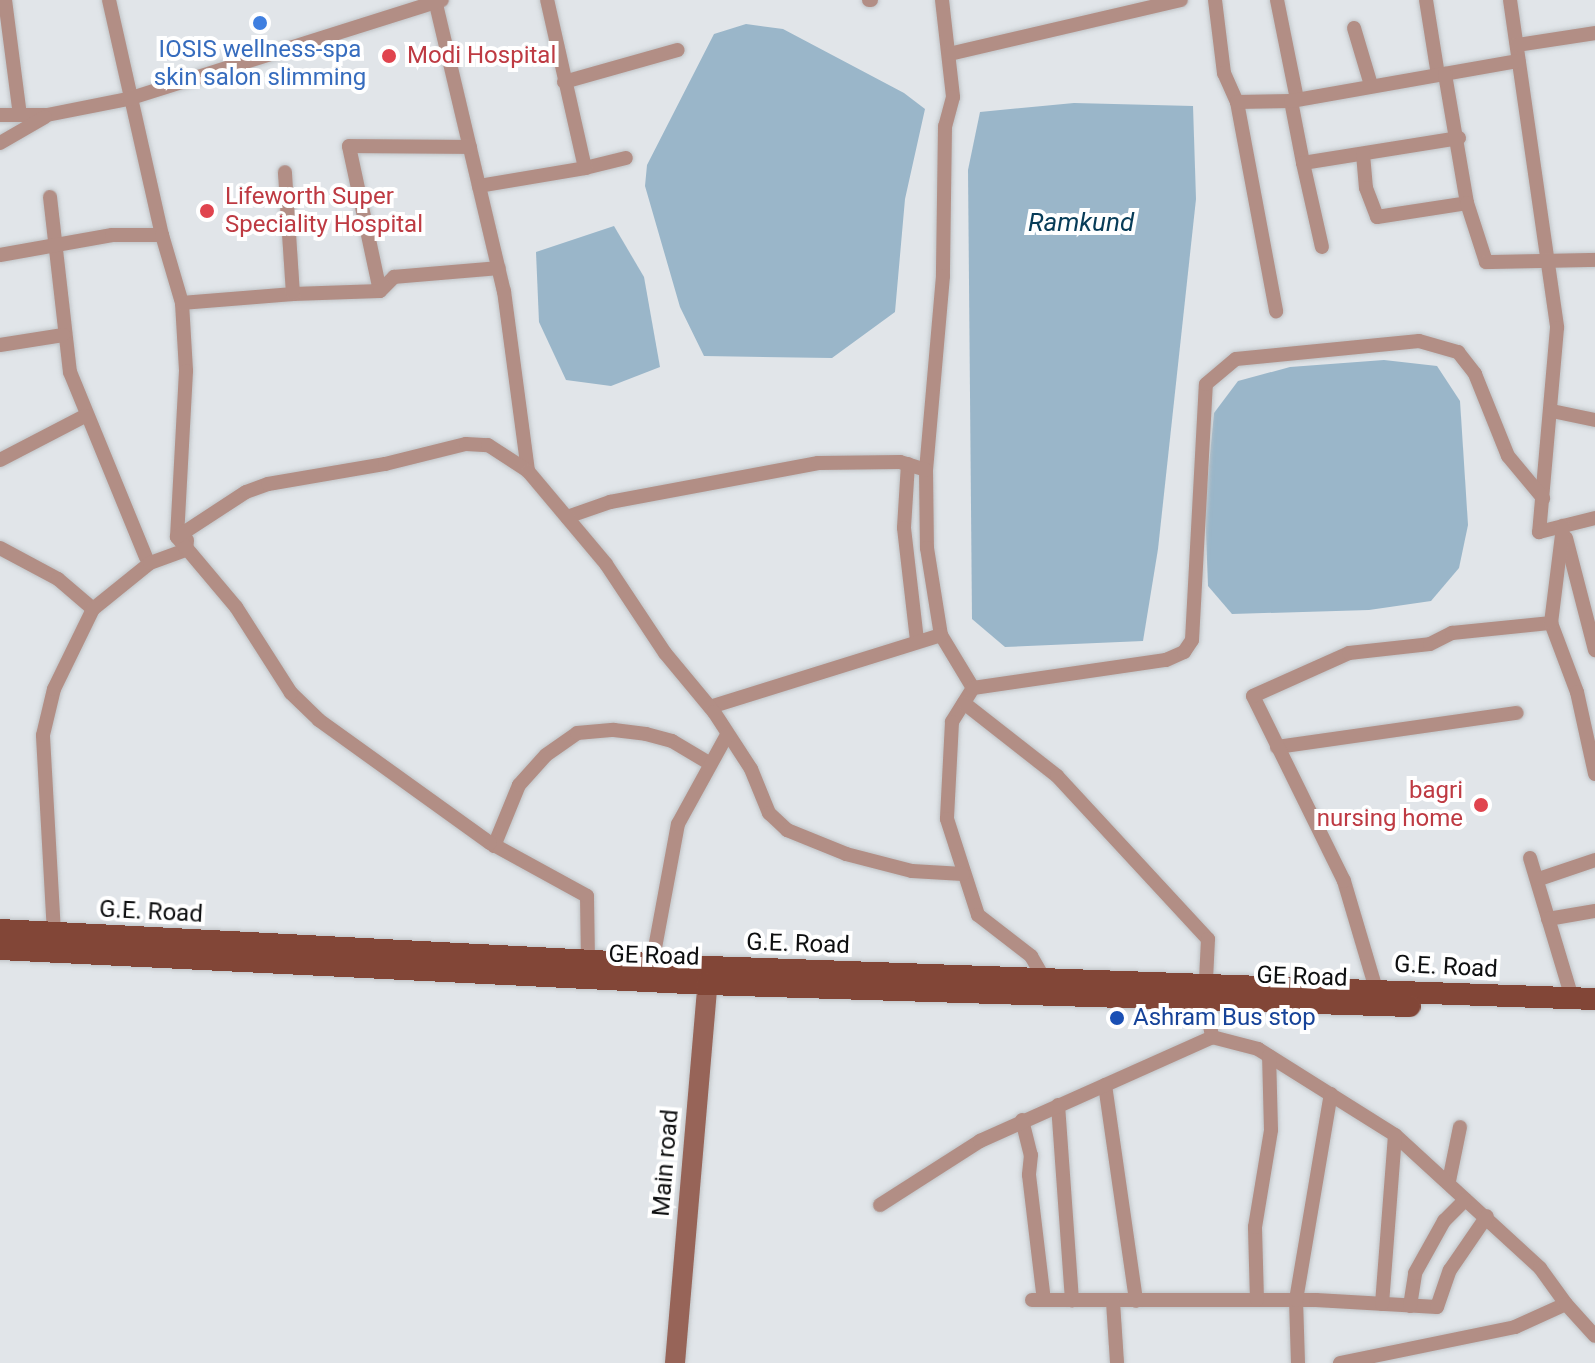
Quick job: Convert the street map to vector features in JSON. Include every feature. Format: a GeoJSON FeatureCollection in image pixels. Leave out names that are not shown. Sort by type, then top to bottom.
{"type":"FeatureCollection","features":[{"type":"Feature","properties":{"kind":"main road","name":"G.E. Road"},"geometry":{"type":"LineString","coordinates":[[0,930],[652,964],[708,976]]}},
{"type":"Feature","properties":{"kind":"main road","name":"GE Road"},"geometry":{"type":"LineString","coordinates":[[0,949],[1206,991],[1595,1011]]}},
{"type":"Feature","properties":{"kind":"main road","name":"G.E. Road"},"geometry":{"type":"LineString","coordinates":[[1206,991],[1376,989],[1595,999]]}},
{"type":"Feature","properties":{"kind":"street"},"geometry":{"type":"LineString","coordinates":[[5,0],[20,115]]}},
{"type":"Feature","properties":{"kind":"street"},"geometry":{"type":"LineString","coordinates":[[109,0],[128,99],[182,303],[186,371],[185,536],[236,607],[291,693],[319,720],[494,846],[587,896],[588,961]]}},
{"type":"Feature","properties":{"kind":"street"},"geometry":{"type":"LineString","coordinates":[[547,0],[585,168]]}},
{"type":"Feature","properties":{"kind":"street"},"geometry":{"type":"LineString","coordinates":[[942,0],[953,97],[945,126],[943,276],[926,470],[927,548],[941,635],[973,688]]}},
{"type":"Feature","properties":{"kind":"street"},"geometry":{"type":"LineString","coordinates":[[949,54],[1181,0]]}},
{"type":"Feature","properties":{"kind":"street"},"geometry":{"type":"LineString","coordinates":[[1215,0],[1224,73],[1237,102],[1276,311]]}},
{"type":"Feature","properties":{"kind":"street"},"geometry":{"type":"LineString","coordinates":[[1277,0],[1303,163],[1322,247]]}},
{"type":"Feature","properties":{"kind":"street"},"geometry":{"type":"LineString","coordinates":[[1426,0],[1459,138],[1467,203],[1486,262],[1549,264],[1595,260]]}},
{"type":"Feature","properties":{"kind":"street"},"geometry":{"type":"LineString","coordinates":[[1510,0],[1557,328],[1539,532],[1595,518]]}},
{"type":"Feature","properties":{"kind":"street"},"geometry":{"type":"LineString","coordinates":[[0,115],[47,115],[128,99],[437,1],[499,268],[528,471]]}},
{"type":"Feature","properties":{"kind":"street"},"geometry":{"type":"LineString","coordinates":[[1354,28],[1371,85]]}},
{"type":"Feature","properties":{"kind":"street"},"geometry":{"type":"LineString","coordinates":[[1517,45],[1595,33]]}},
{"type":"Feature","properties":{"kind":"street"},"geometry":{"type":"LineString","coordinates":[[564,82],[678,50]]}},
{"type":"Feature","properties":{"kind":"street"},"geometry":{"type":"LineString","coordinates":[[1237,102],[1294,100],[1519,61]]}},
{"type":"Feature","properties":{"kind":"street"},"geometry":{"type":"LineString","coordinates":[[0,143],[47,115]]}},
{"type":"Feature","properties":{"kind":"street"},"geometry":{"type":"LineString","coordinates":[[1303,163],[1459,138]]}},
{"type":"Feature","properties":{"kind":"street"},"geometry":{"type":"LineString","coordinates":[[380,291],[349,146],[470,147]]}},
{"type":"Feature","properties":{"kind":"street"},"geometry":{"type":"LineString","coordinates":[[1363,154],[1366,188],[1377,217],[1467,203]]}},
{"type":"Feature","properties":{"kind":"street"},"geometry":{"type":"LineString","coordinates":[[479,186],[626,158]]}},
{"type":"Feature","properties":{"kind":"street"},"geometry":{"type":"LineString","coordinates":[[285,172],[293,294]]}},
{"type":"Feature","properties":{"kind":"street"},"geometry":{"type":"LineString","coordinates":[[50,197],[63,335],[85,416],[146,557]]}},
{"type":"Feature","properties":{"kind":"street"},"geometry":{"type":"LineString","coordinates":[[0,255],[112,235],[162,235]]}},
{"type":"Feature","properties":{"kind":"street"},"geometry":{"type":"LineString","coordinates":[[182,303],[380,291],[394,277],[499,268]]}},
{"type":"Feature","properties":{"kind":"street"},"geometry":{"type":"LineString","coordinates":[[0,345],[63,335]]}},
{"type":"Feature","properties":{"kind":"street"},"geometry":{"type":"LineString","coordinates":[[973,688],[1166,660],[1184,652],[1192,640],[1206,384],[1236,359],[1419,341],[1458,352],[1475,374],[1508,456],[1543,498]]}},
{"type":"Feature","properties":{"kind":"street"},"geometry":{"type":"LineString","coordinates":[[1552,411],[1595,420]]}},
{"type":"Feature","properties":{"kind":"street"},"geometry":{"type":"LineString","coordinates":[[0,460],[85,416]]}},
{"type":"Feature","properties":{"kind":"street"},"geometry":{"type":"LineString","coordinates":[[54,933],[43,735],[54,689],[93,609],[246,492],[268,484],[385,464],[466,444],[488,445],[528,471],[567,517],[710,707],[751,769],[769,813],[787,830],[846,854],[912,871],[963,874]]}},
{"type":"Feature","properties":{"kind":"street"},"geometry":{"type":"LineString","coordinates":[[567,517],[610,502],[785,467],[908,464],[926,470]]}},
{"type":"Feature","properties":{"kind":"street"},"geometry":{"type":"LineString","coordinates":[[908,464],[904,528],[917,641]]}},
{"type":"Feature","properties":{"kind":"street"},"geometry":{"type":"LineString","coordinates":[[1563,526],[1551,623],[1577,692],[1595,774]]}},
{"type":"Feature","properties":{"kind":"street"},"geometry":{"type":"LineString","coordinates":[[1563,526],[1595,650]]}},
{"type":"Feature","properties":{"kind":"street"},"geometry":{"type":"LineString","coordinates":[[0,548],[58,579],[93,609]]}},
{"type":"Feature","properties":{"kind":"street"},"geometry":{"type":"LineString","coordinates":[[1376,989],[1344,881],[1253,696],[1349,653],[1430,644],[1452,633],[1551,623]]}},
{"type":"Feature","properties":{"kind":"street"},"geometry":{"type":"LineString","coordinates":[[710,707],[941,635]]}},
{"type":"Feature","properties":{"kind":"street"},"geometry":{"type":"LineString","coordinates":[[973,688],[952,722],[947,796],[950,838],[978,915],[1031,956],[1048,986]]}},
{"type":"Feature","properties":{"kind":"street"},"geometry":{"type":"LineString","coordinates":[[964,703],[1057,776],[1208,939],[1206,991],[1212,1037]]}},
{"type":"Feature","properties":{"kind":"street"},"geometry":{"type":"LineString","coordinates":[[1277,747],[1517,713]]}},
{"type":"Feature","properties":{"kind":"street"},"geometry":{"type":"LineString","coordinates":[[494,846],[519,785],[546,755],[577,733],[614,730],[646,734],[672,741],[709,763]]}},
{"type":"Feature","properties":{"kind":"street"},"geometry":{"type":"LineString","coordinates":[[652,964],[678,824],[727,735]]}},
{"type":"Feature","properties":{"kind":"street"},"geometry":{"type":"LineString","coordinates":[[1530,858],[1539,879],[1572,998]]}},
{"type":"Feature","properties":{"kind":"street"},"geometry":{"type":"LineString","coordinates":[[1539,879],[1595,860]]}},
{"type":"Feature","properties":{"kind":"street"},"geometry":{"type":"LineString","coordinates":[[1548,919],[1595,911]]}},
{"type":"Feature","properties":{"kind":"street","name":"Main road"},"geometry":{"type":"LineString","coordinates":[[675,1363],[708,976]]}},
{"type":"Feature","properties":{"kind":"street"},"geometry":{"type":"LineString","coordinates":[[880,1205],[942,1163],[1022,1120],[1212,1037],[1269,1056],[1395,1135],[1449,1181],[1465,1200],[1487,1216],[1540,1268],[1566,1304],[1595,1336]]}},
{"type":"Feature","properties":{"kind":"street"},"geometry":{"type":"LineString","coordinates":[[1257,1300],[1255,1227],[1271,1130],[1269,1056]]}},
{"type":"Feature","properties":{"kind":"street"},"geometry":{"type":"LineString","coordinates":[[1105,1085],[1136,1301]]}},
{"type":"Feature","properties":{"kind":"street"},"geometry":{"type":"LineString","coordinates":[[1298,1363],[1296,1300],[1331,1094]]}},
{"type":"Feature","properties":{"kind":"street"},"geometry":{"type":"LineString","coordinates":[[1058,1105],[1072,1301]]}},
{"type":"Feature","properties":{"kind":"street"},"geometry":{"type":"LineString","coordinates":[[1022,1120],[1031,1155],[1029,1175],[1038,1300],[1296,1300],[1437,1307],[1450,1270],[1487,1216]]}},
{"type":"Feature","properties":{"kind":"street"},"geometry":{"type":"LineString","coordinates":[[1449,1181],[1460,1127]]}},
{"type":"Feature","properties":{"kind":"street"},"geometry":{"type":"LineString","coordinates":[[1382,1304],[1395,1135]]}},
{"type":"Feature","properties":{"kind":"street"},"geometry":{"type":"LineString","coordinates":[[1410,1306],[1415,1273],[1444,1221],[1465,1200]]}},
{"type":"Feature","properties":{"kind":"street"},"geometry":{"type":"LineString","coordinates":[[1113,1302],[1117,1363]]}},
{"type":"Feature","properties":{"kind":"street"},"geometry":{"type":"LineString","coordinates":[[1340,1363],[1515,1327],[1566,1304]]}},
{"type":"Feature","properties":{"kind":"water"},"geometry":{"type":"Polygon","coordinates":[[[746,24],[783,29],[904,93],[925,109],[905,199],[895,312],[832,358],[704,356],[680,307],[645,186],[647,165],[714,34],[746,24]]]}},
{"type":"Feature","properties":{"kind":"water","name":"Ramkund"},"geometry":{"type":"Polygon","coordinates":[[[1074,103],[1193,106],[1196,199],[1158,549],[1143,641],[1005,647],[972,619],[968,170],[980,112],[1074,103]]]}},
{"type":"Feature","properties":{"kind":"water"},"geometry":{"type":"Polygon","coordinates":[[[614,226],[644,277],[660,367],[611,386],[566,380],[539,322],[536,252],[614,226]]]}},
{"type":"Feature","properties":{"kind":"water"},"geometry":{"type":"Polygon","coordinates":[[[1384,360],[1437,366],[1460,401],[1468,525],[1459,568],[1431,601],[1369,610],[1232,614],[1208,586],[1205,507],[1214,413],[1238,381],[1290,367],[1384,360]]]}},
{"type":"Feature","properties":{"kind":"place","name":"IOSIS wellness-spa skin salon slimming"},"geometry":{"type":"Point","coordinates":[260,23]}},
{"type":"Feature","properties":{"kind":"place","name":"Modi Hospital"},"geometry":{"type":"Point","coordinates":[389,56]}},
{"type":"Feature","properties":{"kind":"place","name":"Lifeworth Super Speciality Hospital"},"geometry":{"type":"Point","coordinates":[207,211]}},
{"type":"Feature","properties":{"kind":"place","name":"bagri nursing home"},"geometry":{"type":"Point","coordinates":[1481,805]}},
{"type":"Feature","properties":{"kind":"place","name":"Ashram Bus stop"},"geometry":{"type":"Point","coordinates":[1117,1018]}}]}
